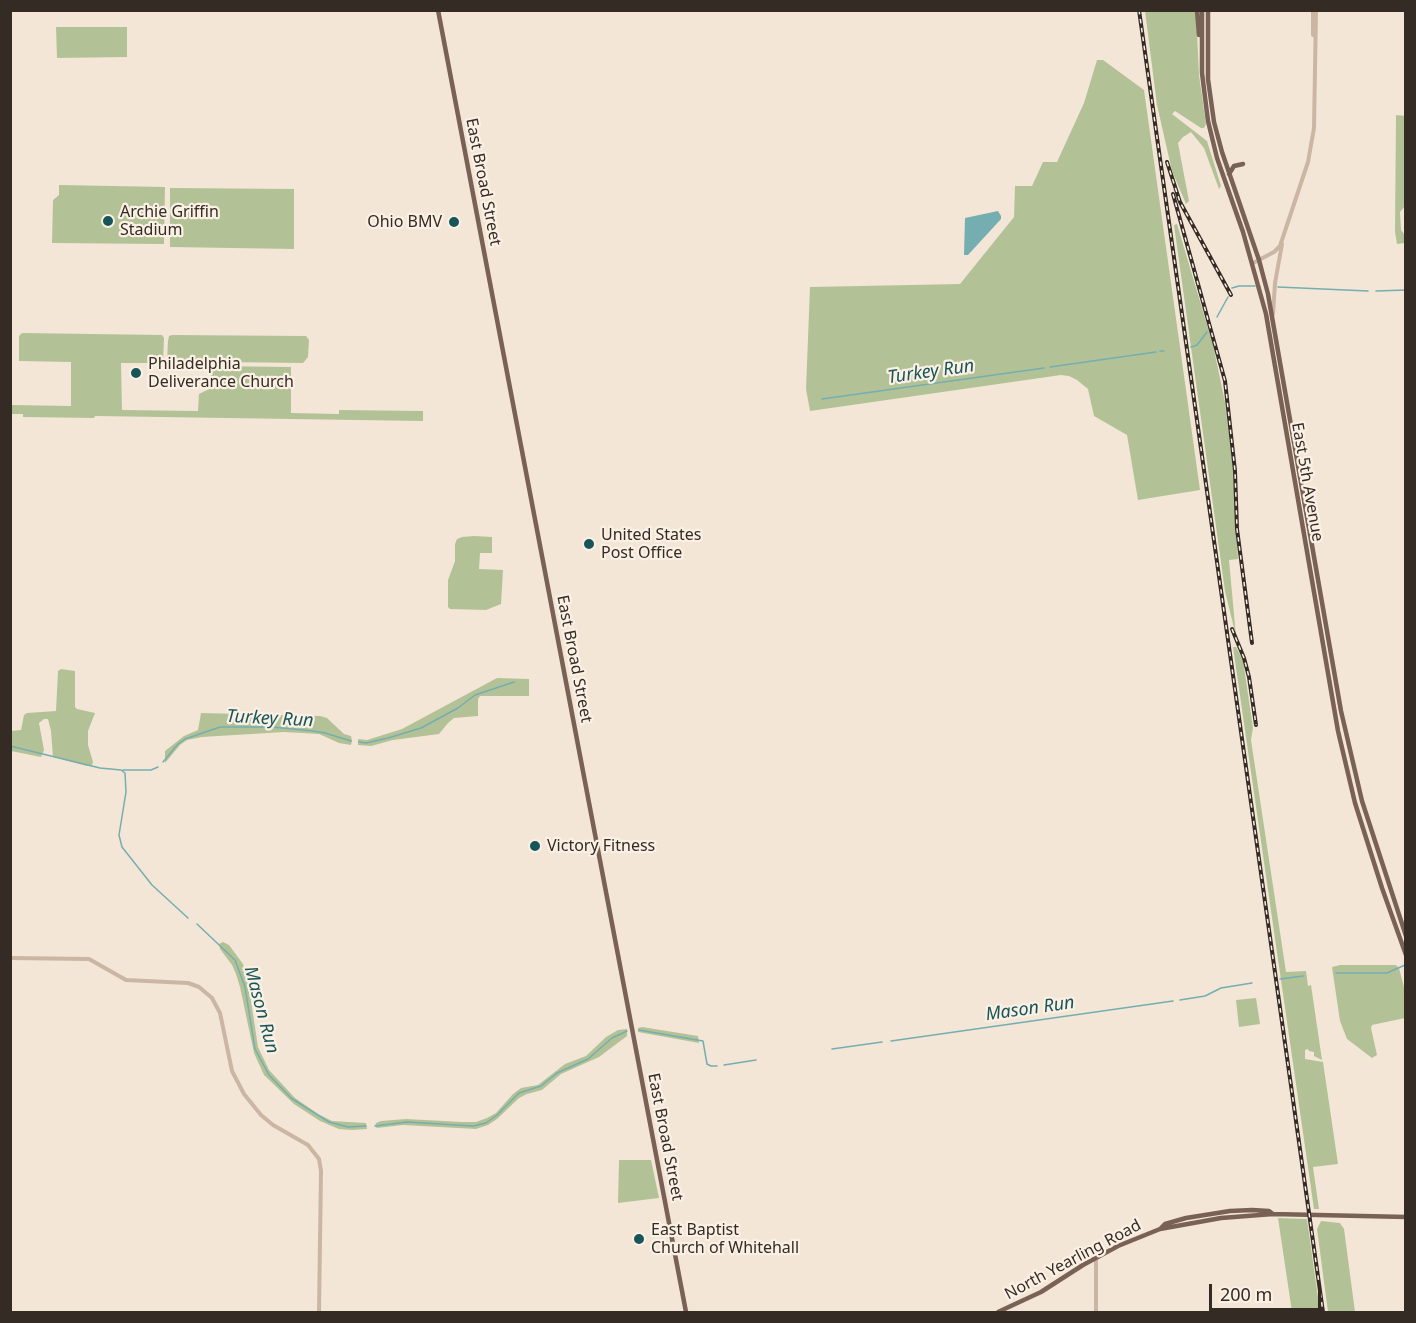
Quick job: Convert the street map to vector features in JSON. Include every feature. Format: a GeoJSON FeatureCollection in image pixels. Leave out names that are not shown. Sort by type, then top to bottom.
{"type":"FeatureCollection","features":[{"type":"Feature","properties":{"kind":"main road","name":"East Broad Street"},"geometry":{"type":"LineString","coordinates":[[438,10],[686,1312]]}},
{"type":"Feature","properties":{"kind":"main road"},"geometry":{"type":"LineString","coordinates":[[1197,10],[1202,67]]}},
{"type":"Feature","properties":{"kind":"main road","name":"East 5th Avenue"},"geometry":{"type":"LineString","coordinates":[[1202,10],[1202,67],[1208,121],[1214,149],[1253,263],[1266,314],[1327,672],[1345,760],[1355,803],[1406,955]]}},
{"type":"Feature","properties":{"kind":"main road","name":"East 5th Avenue"},"geometry":{"type":"LineString","coordinates":[[1208,10],[1210,94],[1214,122],[1229,174],[1260,260],[1273,315],[1341,711],[1362,801],[1406,936]]}},
{"type":"Feature","properties":{"kind":"main road"},"geometry":{"type":"LineString","coordinates":[[1229,174],[1233,166],[1243,164]]}},
{"type":"Feature","properties":{"kind":"main road","name":"North Yearling Road"},"geometry":{"type":"LineString","coordinates":[[998,1312],[1041,1292],[1096,1257],[1165,1224],[1186,1218],[1230,1211],[1406,1217]]}},
{"type":"Feature","properties":{"kind":"street"},"geometry":{"type":"LineString","coordinates":[[1273,315],[1277,268],[1284,236],[1306,170],[1312,144],[1315,120],[1315,10]]}},
{"type":"Feature","properties":{"kind":"street"},"geometry":{"type":"LineString","coordinates":[[1253,263],[1276,251],[1284,236]]}},
{"type":"Feature","properties":{"kind":"street"},"geometry":{"type":"LineString","coordinates":[[10,958],[90,959],[118,976],[134,981],[195,985],[215,1002],[220,1013],[232,1071],[244,1094],[261,1115],[273,1125],[308,1145],[319,1159],[321,1171],[319,1312]]}},
{"type":"Feature","properties":{"kind":"street"},"geometry":{"type":"LineString","coordinates":[[1096,1257],[1096,1312]]}},
{"type":"Feature","properties":{"kind":"green space"},"geometry":{"type":"Polygon","coordinates":[[[1145,11],[1196,11],[1199,75],[1206,124],[1204,128],[1201,128],[1175,111],[1172,114],[1207,141],[1221,186],[1219,189],[1204,148],[1191,132],[1178,143],[1189,201],[1186,204],[1172,171],[1157,105],[1145,11]]]}},
{"type":"Feature","properties":{"kind":"green space"},"geometry":{"type":"Polygon","coordinates":[[[56,27],[127,27],[127,57],[57,58],[56,27]]]}},
{"type":"Feature","properties":{"kind":"green space"},"geometry":{"type":"Polygon","coordinates":[[[1097,60],[1103,60],[1144,90],[1200,490],[1138,500],[1127,435],[1094,416],[1088,389],[1069,376],[1061,375],[810,411],[806,389],[810,287],[960,284],[1014,217],[1015,186],[1032,186],[1043,162],[1057,162],[1084,103],[1097,60]]]}},
{"type":"Feature","properties":{"kind":"green space"},"geometry":{"type":"Polygon","coordinates":[[[1396,115],[1406,116],[1405,206],[1400,212],[1401,230],[1405,235],[1405,243],[1397,244],[1395,232],[1396,115]]]}},
{"type":"Feature","properties":{"kind":"green space","name":"Archie Griffin Stadium"},"geometry":{"type":"Polygon","coordinates":[[[59,185],[165,187],[164,244],[52,243],[53,200],[59,195],[59,185]]]}},
{"type":"Feature","properties":{"kind":"green space"},"geometry":{"type":"Polygon","coordinates":[[[170,188],[294,189],[294,249],[170,247],[170,188]]]}},
{"type":"Feature","properties":{"kind":"green space"},"geometry":{"type":"Polygon","coordinates":[[[1177,224],[1213,345],[1225,402],[1233,469],[1238,559],[1229,560],[1236,636],[1225,591],[1174,225],[1177,224]]]}},
{"type":"Feature","properties":{"kind":"green space"},"geometry":{"type":"Polygon","coordinates":[[[22,333],[162,335],[164,338],[163,363],[121,363],[122,410],[198,411],[199,394],[211,386],[211,366],[291,367],[291,413],[339,414],[339,410],[423,411],[423,421],[23,417],[23,414],[11,414],[11,405],[71,406],[71,362],[19,361],[19,336],[22,333]]]}},
{"type":"Feature","properties":{"kind":"green space"},"geometry":{"type":"Polygon","coordinates":[[[169,336],[306,336],[309,340],[308,357],[303,363],[221,362],[217,358],[212,358],[211,364],[170,363],[167,361],[168,341],[169,336]]]}},
{"type":"Feature","properties":{"kind":"green space"},"geometry":{"type":"Polygon","coordinates":[[[474,536],[492,537],[492,553],[480,553],[479,569],[503,570],[501,604],[486,610],[450,609],[448,607],[448,580],[455,561],[455,544],[457,539],[474,536]]]}},
{"type":"Feature","properties":{"kind":"green space"},"geometry":{"type":"Polygon","coordinates":[[[1233,647],[1236,647],[1243,660],[1253,728],[1251,740],[1286,972],[1306,971],[1308,986],[1311,985],[1322,1060],[1308,1049],[1305,1050],[1305,1059],[1323,1062],[1338,1164],[1313,1167],[1319,1209],[1314,1209],[1233,647]]]}},
{"type":"Feature","properties":{"kind":"green space"},"geometry":{"type":"Polygon","coordinates":[[[61,669],[75,671],[75,707],[95,713],[88,731],[92,765],[87,766],[53,757],[48,719],[39,723],[44,750],[41,757],[11,751],[11,731],[21,730],[24,715],[56,711],[58,671],[61,669]]]}},
{"type":"Feature","properties":{"kind":"green space"},"geometry":{"type":"Polygon","coordinates":[[[497,678],[529,679],[529,696],[480,696],[478,716],[454,718],[439,734],[393,740],[371,746],[358,745],[358,739],[367,740],[402,729],[497,678]]]}},
{"type":"Feature","properties":{"kind":"green space"},"geometry":{"type":"Polygon","coordinates":[[[201,713],[320,716],[327,718],[344,734],[351,736],[352,741],[351,745],[339,743],[319,734],[284,732],[202,737],[187,740],[165,763],[165,751],[184,736],[198,730],[201,713]]]}},
{"type":"Feature","properties":{"kind":"green space"},"geometry":{"type":"Polygon","coordinates":[[[223,942],[229,945],[243,964],[258,1047],[269,1070],[295,1098],[318,1114],[332,1121],[366,1123],[367,1129],[339,1129],[320,1121],[294,1104],[264,1075],[254,1053],[236,974],[220,949],[219,944],[223,942]]]}},
{"type":"Feature","properties":{"kind":"green space"},"geometry":{"type":"Polygon","coordinates":[[[1396,965],[1399,968],[1405,991],[1405,1018],[1372,1025],[1377,1055],[1372,1058],[1347,1039],[1340,1021],[1332,967],[1396,965]]]}},
{"type":"Feature","properties":{"kind":"green space"},"geometry":{"type":"Polygon","coordinates":[[[1256,998],[1260,1024],[1239,1027],[1236,1000],[1256,998]]]}},
{"type":"Feature","properties":{"kind":"green space"},"geometry":{"type":"Polygon","coordinates":[[[638,1028],[698,1036],[699,1043],[638,1032],[638,1028]]]}},
{"type":"Feature","properties":{"kind":"green space"},"geometry":{"type":"Polygon","coordinates":[[[627,1029],[627,1036],[599,1057],[561,1074],[542,1090],[519,1098],[488,1125],[476,1129],[403,1125],[377,1128],[375,1126],[381,1121],[406,1119],[476,1122],[487,1118],[496,1113],[521,1088],[538,1085],[565,1064],[586,1056],[606,1037],[618,1030],[627,1029]]]}},
{"type":"Feature","properties":{"kind":"green space"},"geometry":{"type":"Polygon","coordinates":[[[619,1160],[651,1160],[659,1198],[618,1203],[619,1160]]]}},
{"type":"Feature","properties":{"kind":"green space"},"geometry":{"type":"Polygon","coordinates":[[[1278,1218],[1307,1219],[1320,1312],[1292,1312],[1278,1218]]]}},
{"type":"Feature","properties":{"kind":"green space"},"geometry":{"type":"Polygon","coordinates":[[[1321,1221],[1340,1223],[1344,1229],[1355,1312],[1328,1312],[1317,1229],[1321,1221]]]}},
{"type":"Feature","properties":{"kind":"water"},"geometry":{"type":"Polygon","coordinates":[[[998,211],[1001,219],[968,255],[964,255],[965,218],[998,211]]]}},
{"type":"Feature","properties":{"kind":"waterway","name":"Turkey Run"},"geometry":{"type":"LineString","coordinates":[[1232,288],[1255,286]]}},
{"type":"Feature","properties":{"kind":"waterway","name":"Turkey Run"},"geometry":{"type":"LineString","coordinates":[[1278,287],[1368,291]]}},
{"type":"Feature","properties":{"kind":"waterway","name":"Turkey Run"},"geometry":{"type":"LineString","coordinates":[[1376,291],[1406,290]]}},
{"type":"Feature","properties":{"kind":"waterway","name":"Turkey Run"},"geometry":{"type":"LineString","coordinates":[[1217,317],[1228,297]]}},
{"type":"Feature","properties":{"kind":"waterway","name":"Turkey Run"},"geometry":{"type":"LineString","coordinates":[[1191,347],[1197,345],[1207,332]]}},
{"type":"Feature","properties":{"kind":"waterway","name":"Turkey Run"},"geometry":{"type":"LineString","coordinates":[[1050,367],[1156,352]]}},
{"type":"Feature","properties":{"kind":"waterway","name":"Turkey Run"},"geometry":{"type":"LineString","coordinates":[[822,399],[1044,368]]}},
{"type":"Feature","properties":{"kind":"waterway","name":"Turkey Run"},"geometry":{"type":"LineString","coordinates":[[359,742],[366,743],[421,728],[458,708],[475,695],[514,682]]}},
{"type":"Feature","properties":{"kind":"waterway","name":"Turkey Run"},"geometry":{"type":"LineString","coordinates":[[163,762],[185,739],[220,727],[272,727],[313,731],[351,741]]}},
{"type":"Feature","properties":{"kind":"waterway","name":"Mason Run"},"geometry":{"type":"LineString","coordinates":[[10,746],[100,768],[121,770],[125,773],[126,792],[119,835],[122,847],[152,885],[188,918]]}},
{"type":"Feature","properties":{"kind":"waterway","name":"Turkey Run"},"geometry":{"type":"LineString","coordinates":[[123,770],[151,770],[158,767]]}},
{"type":"Feature","properties":{"kind":"waterway","name":"Mason Run"},"geometry":{"type":"LineString","coordinates":[[197,924],[235,960],[245,987],[255,1049],[269,1075],[291,1098],[329,1122],[348,1127],[366,1126]]}},
{"type":"Feature","properties":{"kind":"waterway","name":"Mason Run"},"geometry":{"type":"LineString","coordinates":[[1336,973],[1387,973],[1405,965]]}},
{"type":"Feature","properties":{"kind":"waterway","name":"Mason Run"},"geometry":{"type":"LineString","coordinates":[[1280,979],[1303,976]]}},
{"type":"Feature","properties":{"kind":"waterway","name":"Mason Run"},"geometry":{"type":"LineString","coordinates":[[1180,1000],[1205,996],[1221,988],[1252,983]]}},
{"type":"Feature","properties":{"kind":"waterway","name":"Mason Run"},"geometry":{"type":"LineString","coordinates":[[891,1041],[1173,1001]]}},
{"type":"Feature","properties":{"kind":"waterway","name":"Mason Run"},"geometry":{"type":"LineString","coordinates":[[639,1030],[703,1041],[707,1064],[717,1066]]}},
{"type":"Feature","properties":{"kind":"waterway","name":"Mason Run"},"geometry":{"type":"LineString","coordinates":[[375,1126],[407,1122],[473,1126],[486,1123],[519,1093],[541,1086],[557,1073],[588,1059],[612,1038],[627,1031]]}},
{"type":"Feature","properties":{"kind":"waterway","name":"Mason Run"},"geometry":{"type":"LineString","coordinates":[[832,1049],[882,1042]]}},
{"type":"Feature","properties":{"kind":"waterway","name":"Mason Run"},"geometry":{"type":"LineString","coordinates":[[724,1065],[756,1060]]}},
{"type":"Feature","properties":{"kind":"railway"},"geometry":{"type":"LineString","coordinates":[[1139,10],[1323,1312]]}},
{"type":"Feature","properties":{"kind":"railway"},"geometry":{"type":"LineString","coordinates":[[1167,162],[1180,202],[1231,295]]}},
{"type":"Feature","properties":{"kind":"railway"},"geometry":{"type":"LineString","coordinates":[[1173,194],[1225,381],[1235,471],[1237,529],[1252,643]]}},
{"type":"Feature","properties":{"kind":"railway"},"geometry":{"type":"LineString","coordinates":[[1232,629],[1249,677],[1256,725]]}},
{"type":"Feature","properties":{"kind":"place","name":"Archie Griffin Stadium"},"geometry":{"type":"Point","coordinates":[108,221]}},
{"type":"Feature","properties":{"kind":"place","name":"Ohio BMV"},"geometry":{"type":"Point","coordinates":[454,222]}},
{"type":"Feature","properties":{"kind":"place","name":"Philadelphia Deliverance Church"},"geometry":{"type":"Point","coordinates":[136,373]}},
{"type":"Feature","properties":{"kind":"place","name":"United States Post Office"},"geometry":{"type":"Point","coordinates":[589,544]}},
{"type":"Feature","properties":{"kind":"place","name":"Victory Fitness"},"geometry":{"type":"Point","coordinates":[535,846]}},
{"type":"Feature","properties":{"kind":"place","name":"East Baptist Church of Whitehall"},"geometry":{"type":"Point","coordinates":[639,1239]}}]}
